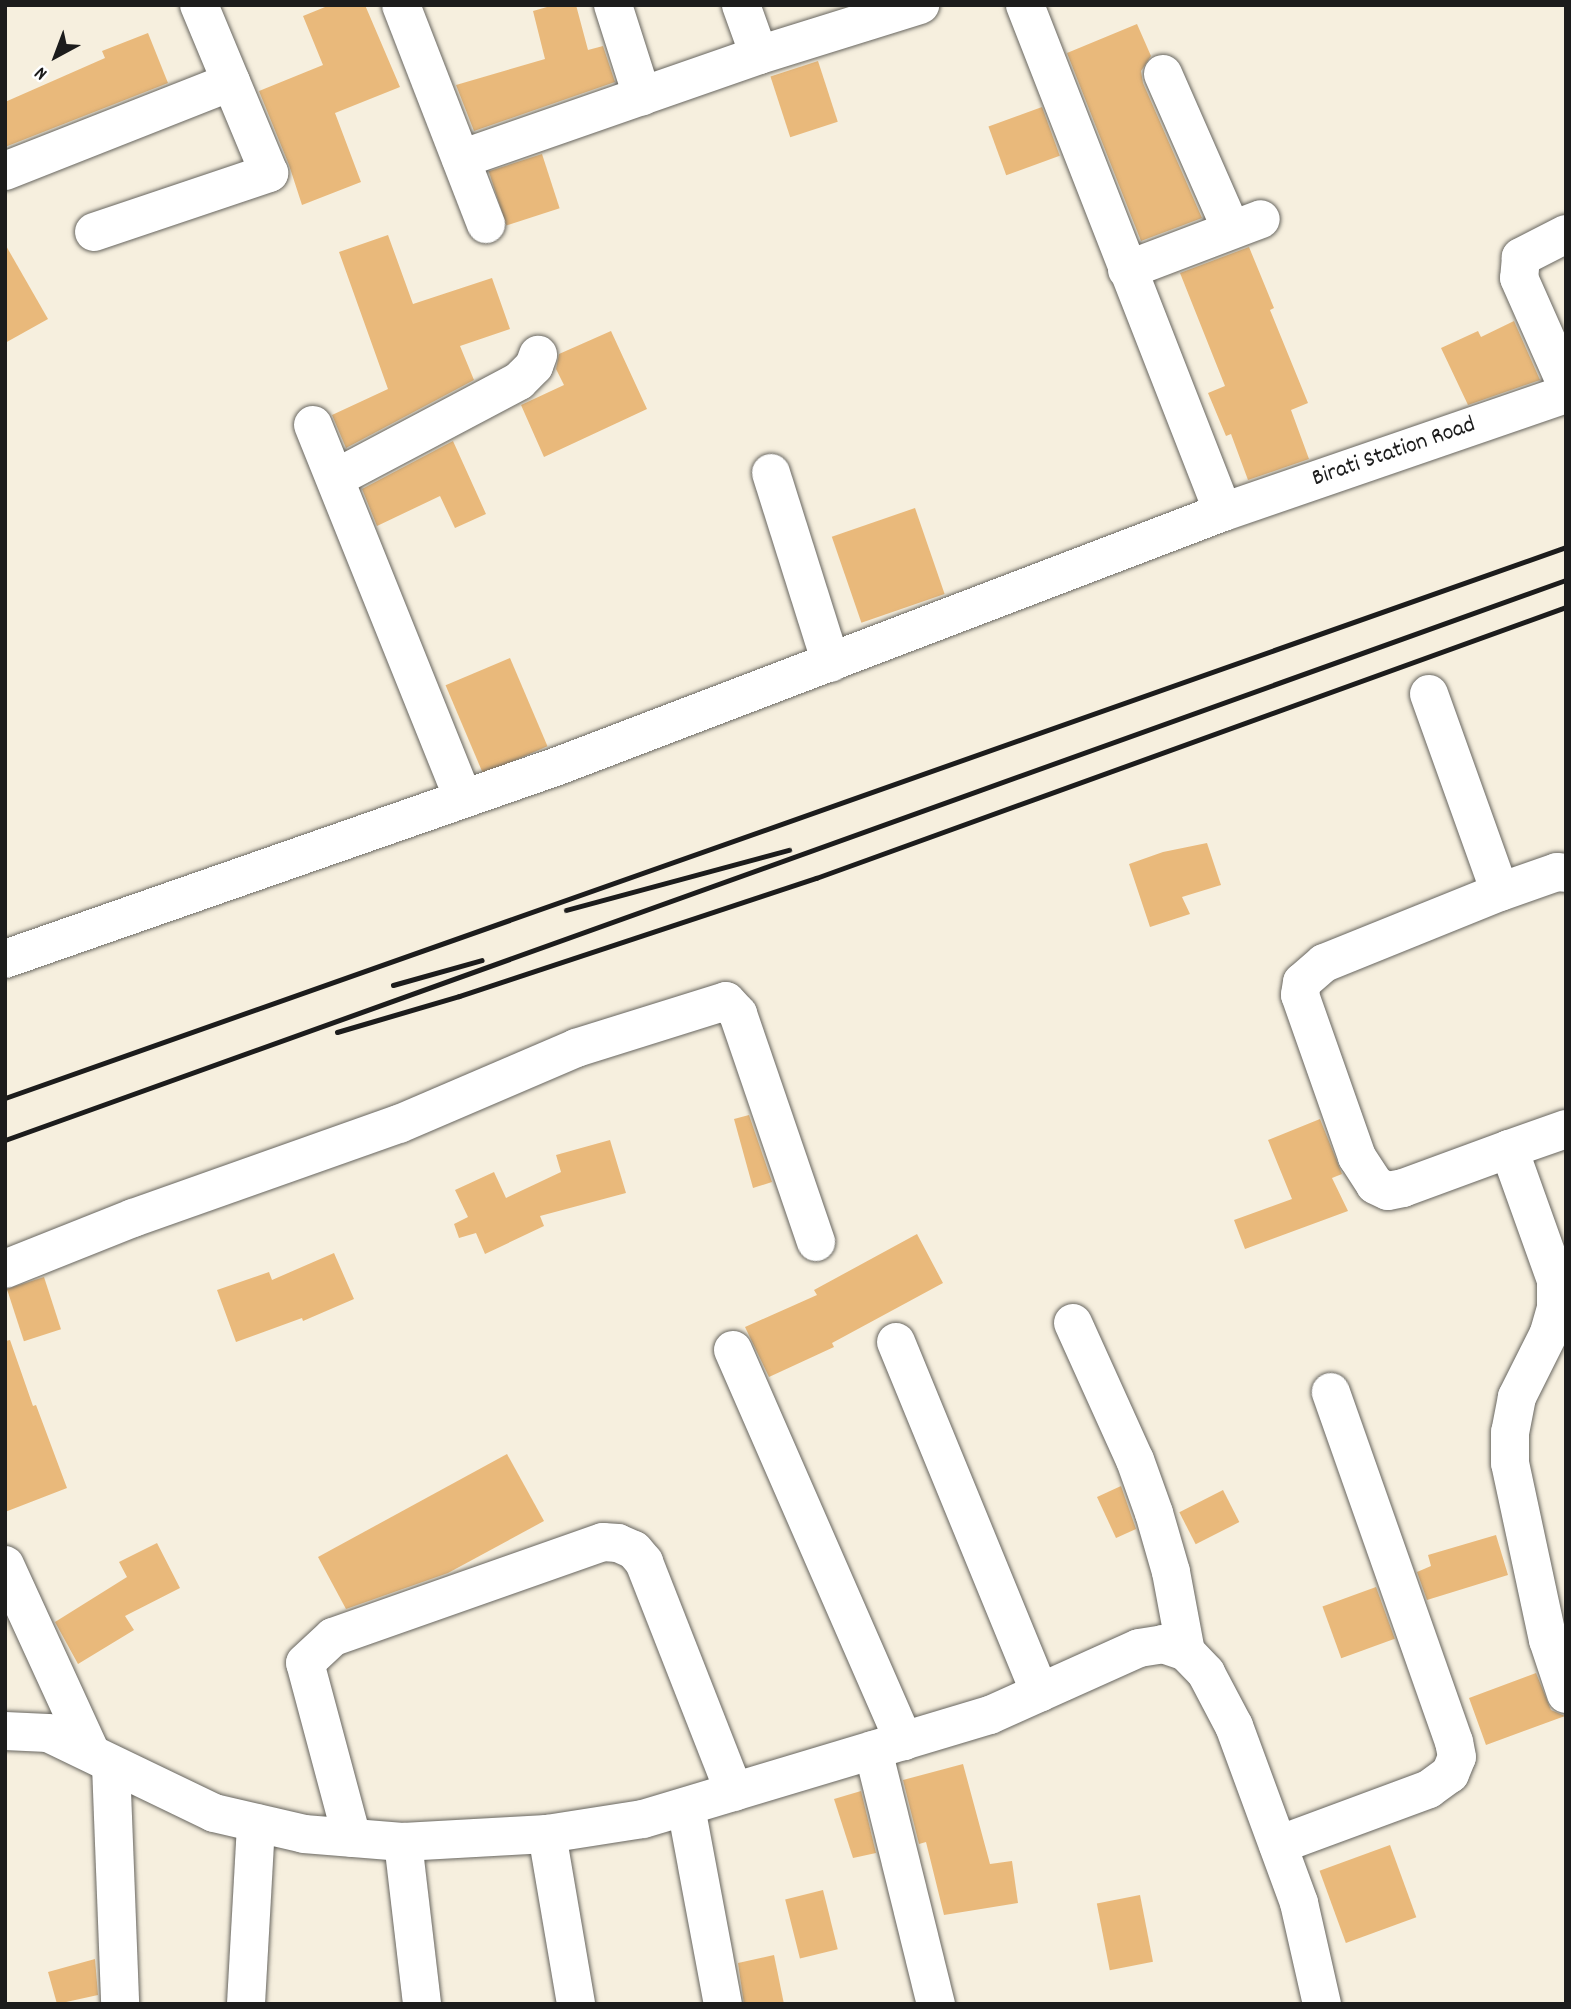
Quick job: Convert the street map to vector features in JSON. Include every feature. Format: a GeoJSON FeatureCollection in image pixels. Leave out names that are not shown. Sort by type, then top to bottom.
{"type":"FeatureCollection","features":[{"type":"Feature","properties":{"kind":"street"},"geometry":{"type":"LineString","coordinates":[[94,232],[269,173],[198,5]]}},
{"type":"Feature","properties":{"kind":"street"},"geometry":{"type":"LineString","coordinates":[[401,5],[486,224]]}},
{"type":"Feature","properties":{"kind":"street"},"geometry":{"type":"LineString","coordinates":[[613,5],[642,96]]}},
{"type":"Feature","properties":{"kind":"street"},"geometry":{"type":"LineString","coordinates":[[741,5],[759,55]]}},
{"type":"Feature","properties":{"kind":"street"},"geometry":{"type":"LineString","coordinates":[[461,159],[759,55],[920,5]]}},
{"type":"Feature","properties":{"kind":"street"},"geometry":{"type":"LineString","coordinates":[[1024,5],[1223,512]]}},
{"type":"Feature","properties":{"kind":"street"},"geometry":{"type":"LineString","coordinates":[[1126,270],[1246,224],[1163,74]]}},
{"type":"Feature","properties":{"kind":"street"},"geometry":{"type":"LineString","coordinates":[[5,172],[231,82]]}},
{"type":"Feature","properties":{"kind":"street"},"geometry":{"type":"LineString","coordinates":[[1566,234],[1521,257],[1518,278],[1566,384]]}},
{"type":"Feature","properties":{"kind":"street"},"geometry":{"type":"LineString","coordinates":[[335,478],[519,381],[534,366],[538,355]]}},
{"type":"Feature","properties":{"kind":"street","name":"Birati Station Road"},"geometry":{"type":"LineString","coordinates":[[5,959],[463,799],[831,663],[1223,512],[1566,394]]}},
{"type":"Feature","properties":{"kind":"street"},"geometry":{"type":"LineString","coordinates":[[313,425],[463,799]]}},
{"type":"Feature","properties":{"kind":"street"},"geometry":{"type":"LineString","coordinates":[[771,473],[831,663]]}},
{"type":"Feature","properties":{"kind":"street"},"geometry":{"type":"LineString","coordinates":[[1429,694],[1500,892]]}},
{"type":"Feature","properties":{"kind":"street"},"geometry":{"type":"LineString","coordinates":[[1566,873],[1557,872],[1500,892],[1324,963],[1302,982],[1300,995],[1357,1157],[1375,1185],[1388,1191],[1403,1188],[1566,1129]]}},
{"type":"Feature","properties":{"kind":"street"},"geometry":{"type":"LineString","coordinates":[[5,1269],[133,1218],[399,1124],[576,1048],[726,1001],[738,1014],[816,1242]]}},
{"type":"Feature","properties":{"kind":"street"},"geometry":{"type":"LineString","coordinates":[[1509,1149],[1556,1280],[1556,1308],[1549,1333],[1517,1397],[1510,1432],[1510,1463],[1548,1640],[1566,1694]]}},
{"type":"Feature","properties":{"kind":"street"},"geometry":{"type":"LineString","coordinates":[[1073,1323],[1135,1460],[1154,1513],[1171,1572],[1186,1652]]}},
{"type":"Feature","properties":{"kind":"street"},"geometry":{"type":"LineString","coordinates":[[896,1342],[1040,1693]]}},
{"type":"Feature","properties":{"kind":"street"},"geometry":{"type":"LineString","coordinates":[[733,1350],[889,1746],[936,2004]]}},
{"type":"Feature","properties":{"kind":"street"},"geometry":{"type":"LineString","coordinates":[[1278,1845],[1429,1789],[1450,1774],[1457,1757],[1331,1392]]}},
{"type":"Feature","properties":{"kind":"street"},"geometry":{"type":"LineString","coordinates":[[352,1838],[305,1663],[333,1637],[603,1542],[618,1543],[634,1550],[644,1562],[734,1792]]}},
{"type":"Feature","properties":{"kind":"street"},"geometry":{"type":"LineString","coordinates":[[5,1565],[101,1758],[120,2004]]}},
{"type":"Feature","properties":{"kind":"street"},"geometry":{"type":"LineString","coordinates":[[5,1731],[48,1733],[214,1812],[304,1835],[403,1842],[547,1834],[643,1819],[990,1715],[1139,1648],[1163,1644],[1186,1652],[1206,1672],[1234,1726],[1299,1903],[1322,2004]]}},
{"type":"Feature","properties":{"kind":"street"},"geometry":{"type":"LineString","coordinates":[[686,1807],[723,2004]]}},
{"type":"Feature","properties":{"kind":"street"},"geometry":{"type":"LineString","coordinates":[[246,2004],[256,1823]]}},
{"type":"Feature","properties":{"kind":"street"},"geometry":{"type":"LineString","coordinates":[[547,1834],[576,2004]]}},
{"type":"Feature","properties":{"kind":"street"},"geometry":{"type":"LineString","coordinates":[[403,1842],[422,2004]]}},
{"type":"Feature","properties":{"kind":"building"},"geometry":{"type":"Polygon","coordinates":[[[330,5],[365,5],[400,87],[335,113],[361,182],[302,205],[259,91],[323,65],[303,16],[330,5]]]}},
{"type":"Feature","properties":{"kind":"building"},"geometry":{"type":"Polygon","coordinates":[[[554,5],[576,5],[588,50],[603,46],[615,82],[474,131],[456,85],[545,59],[533,11],[554,5]]]}},
{"type":"Feature","properties":{"kind":"building"},"geometry":{"type":"Polygon","coordinates":[[[1137,24],[1151,56],[1141,71],[1143,83],[1202,218],[1141,241],[1067,53],[1137,24]]]}},
{"type":"Feature","properties":{"kind":"building"},"geometry":{"type":"Polygon","coordinates":[[[148,33],[168,83],[5,147],[5,102],[105,58],[102,51],[148,33]]]}},
{"type":"Feature","properties":{"kind":"building"},"geometry":{"type":"Polygon","coordinates":[[[818,61],[838,122],[790,137],[770,76],[818,61]]]}},
{"type":"Feature","properties":{"kind":"building"},"geometry":{"type":"Polygon","coordinates":[[[1042,107],[1060,156],[1006,175],[988,126],[1042,107]]]}},
{"type":"Feature","properties":{"kind":"building"},"geometry":{"type":"Polygon","coordinates":[[[542,154],[560,208],[506,226],[489,171],[542,154]]]}},
{"type":"Feature","properties":{"kind":"building"},"geometry":{"type":"Polygon","coordinates":[[[388,235],[413,304],[492,278],[510,329],[460,346],[474,380],[346,448],[332,415],[388,389],[339,252],[388,235]]]}},
{"type":"Feature","properties":{"kind":"building"},"geometry":{"type":"Polygon","coordinates":[[[5,244],[48,319],[5,343],[5,244]]]}},
{"type":"Feature","properties":{"kind":"building"},"geometry":{"type":"Polygon","coordinates":[[[1249,247],[1274,308],[1270,310],[1308,403],[1291,410],[1309,459],[1248,480],[1231,434],[1226,436],[1208,393],[1225,386],[1180,273],[1249,247]]]}},
{"type":"Feature","properties":{"kind":"building"},"geometry":{"type":"Polygon","coordinates":[[[1514,321],[1540,380],[1468,405],[1441,348],[1478,331],[1481,337],[1514,321]]]}},
{"type":"Feature","properties":{"kind":"building"},"geometry":{"type":"Polygon","coordinates":[[[611,331],[647,409],[544,457],[521,405],[564,385],[556,369],[559,354],[611,331]]]}},
{"type":"Feature","properties":{"kind":"building"},"geometry":{"type":"Polygon","coordinates":[[[453,441],[486,514],[455,528],[440,496],[377,526],[362,489],[453,441]]]}},
{"type":"Feature","properties":{"kind":"building"},"geometry":{"type":"Polygon","coordinates":[[[915,508],[945,594],[861,623],[832,537],[915,508]]]}},
{"type":"Feature","properties":{"kind":"building"},"geometry":{"type":"Polygon","coordinates":[[[510,658],[548,746],[483,774],[446,685],[510,658]]]}},
{"type":"Feature","properties":{"kind":"building"},"geometry":{"type":"Polygon","coordinates":[[[1207,843],[1221,885],[1182,897],[1190,914],[1150,927],[1129,864],[1163,852],[1207,843]]]}},
{"type":"Feature","properties":{"kind":"building"},"geometry":{"type":"Polygon","coordinates":[[[749,1115],[772,1182],[753,1188],[734,1119],[749,1115]]]}},
{"type":"Feature","properties":{"kind":"building"},"geometry":{"type":"Polygon","coordinates":[[[1320,1119],[1342,1174],[1332,1178],[1348,1211],[1245,1249],[1234,1220],[1292,1199],[1268,1140],[1320,1119]]]}},
{"type":"Feature","properties":{"kind":"building"},"geometry":{"type":"Polygon","coordinates":[[[610,1140],[626,1193],[540,1216],[544,1226],[485,1254],[476,1233],[459,1238],[454,1224],[468,1217],[455,1190],[494,1172],[506,1198],[561,1172],[556,1155],[610,1140]]]}},
{"type":"Feature","properties":{"kind":"building"},"geometry":{"type":"Polygon","coordinates":[[[917,1234],[943,1283],[832,1343],[834,1347],[769,1377],[745,1327],[817,1295],[814,1290],[917,1234]]]}},
{"type":"Feature","properties":{"kind":"building"},"geometry":{"type":"Polygon","coordinates":[[[334,1253],[354,1299],[303,1321],[302,1318],[236,1342],[217,1290],[269,1272],[272,1280],[334,1253]]]}},
{"type":"Feature","properties":{"kind":"building"},"geometry":{"type":"Polygon","coordinates":[[[44,1277],[61,1329],[24,1341],[7,1289],[44,1277]]]}},
{"type":"Feature","properties":{"kind":"building"},"geometry":{"type":"Polygon","coordinates":[[[10,1340],[33,1406],[36,1405],[67,1488],[5,1512],[5,1341],[10,1340]]]}},
{"type":"Feature","properties":{"kind":"building"},"geometry":{"type":"Polygon","coordinates":[[[507,1454],[544,1521],[448,1573],[346,1609],[318,1557],[507,1454]]]}},
{"type":"Feature","properties":{"kind":"building"},"geometry":{"type":"Polygon","coordinates":[[[1121,1486],[1136,1529],[1116,1538],[1097,1497],[1121,1486]]]}},
{"type":"Feature","properties":{"kind":"building"},"geometry":{"type":"Polygon","coordinates":[[[1223,1490],[1239,1522],[1196,1544],[1179,1512],[1223,1490]]]}},
{"type":"Feature","properties":{"kind":"building"},"geometry":{"type":"Polygon","coordinates":[[[1496,1535],[1508,1575],[1427,1600],[1417,1572],[1431,1566],[1428,1555],[1496,1535]]]}},
{"type":"Feature","properties":{"kind":"building"},"geometry":{"type":"Polygon","coordinates":[[[157,1543],[180,1588],[125,1616],[134,1630],[78,1664],[55,1622],[127,1577],[119,1562],[157,1543]]]}},
{"type":"Feature","properties":{"kind":"building"},"geometry":{"type":"Polygon","coordinates":[[[1376,1587],[1395,1639],[1341,1658],[1322,1606],[1376,1587]]]}},
{"type":"Feature","properties":{"kind":"building"},"geometry":{"type":"Polygon","coordinates":[[[1536,1673],[1551,1710],[1565,1716],[1486,1745],[1469,1698],[1536,1673]]]}},
{"type":"Feature","properties":{"kind":"building"},"geometry":{"type":"Polygon","coordinates":[[[963,1764],[990,1864],[1012,1861],[1018,1903],[944,1915],[926,1842],[919,1844],[903,1780],[963,1764]]]}},
{"type":"Feature","properties":{"kind":"building"},"geometry":{"type":"Polygon","coordinates":[[[861,1791],[876,1853],[853,1858],[834,1799],[861,1791]]]}},
{"type":"Feature","properties":{"kind":"building"},"geometry":{"type":"Polygon","coordinates":[[[1390,1845],[1416,1917],[1346,1943],[1320,1871],[1390,1845]]]}},
{"type":"Feature","properties":{"kind":"building"},"geometry":{"type":"Polygon","coordinates":[[[823,1890],[838,1949],[800,1959],[785,1899],[823,1890]]]}},
{"type":"Feature","properties":{"kind":"building"},"geometry":{"type":"Polygon","coordinates":[[[1140,1895],[1153,1962],[1110,1970],[1097,1903],[1140,1895]]]}},
{"type":"Feature","properties":{"kind":"building"},"geometry":{"type":"Polygon","coordinates":[[[774,1955],[784,2004],[744,2004],[738,1963],[774,1955]]]}},
{"type":"Feature","properties":{"kind":"building"},"geometry":{"type":"Polygon","coordinates":[[[95,1959],[98,1995],[57,2004],[48,1972],[95,1959]]]}},
{"type":"Feature","properties":{"kind":"railway"},"geometry":{"type":"LineString","coordinates":[[5,1098],[1566,547]]}},
{"type":"Feature","properties":{"kind":"railway"},"geometry":{"type":"LineString","coordinates":[[5,1140],[1566,580]]}},
{"type":"Feature","properties":{"kind":"railway"},"geometry":{"type":"LineString","coordinates":[[337,1032],[459,996],[816,878],[1566,607]]}},
{"type":"Feature","properties":{"kind":"railway"},"geometry":{"type":"LineString","coordinates":[[566,910],[789,850]]}},
{"type":"Feature","properties":{"kind":"railway"},"geometry":{"type":"LineString","coordinates":[[393,985],[482,960]]}}]}
